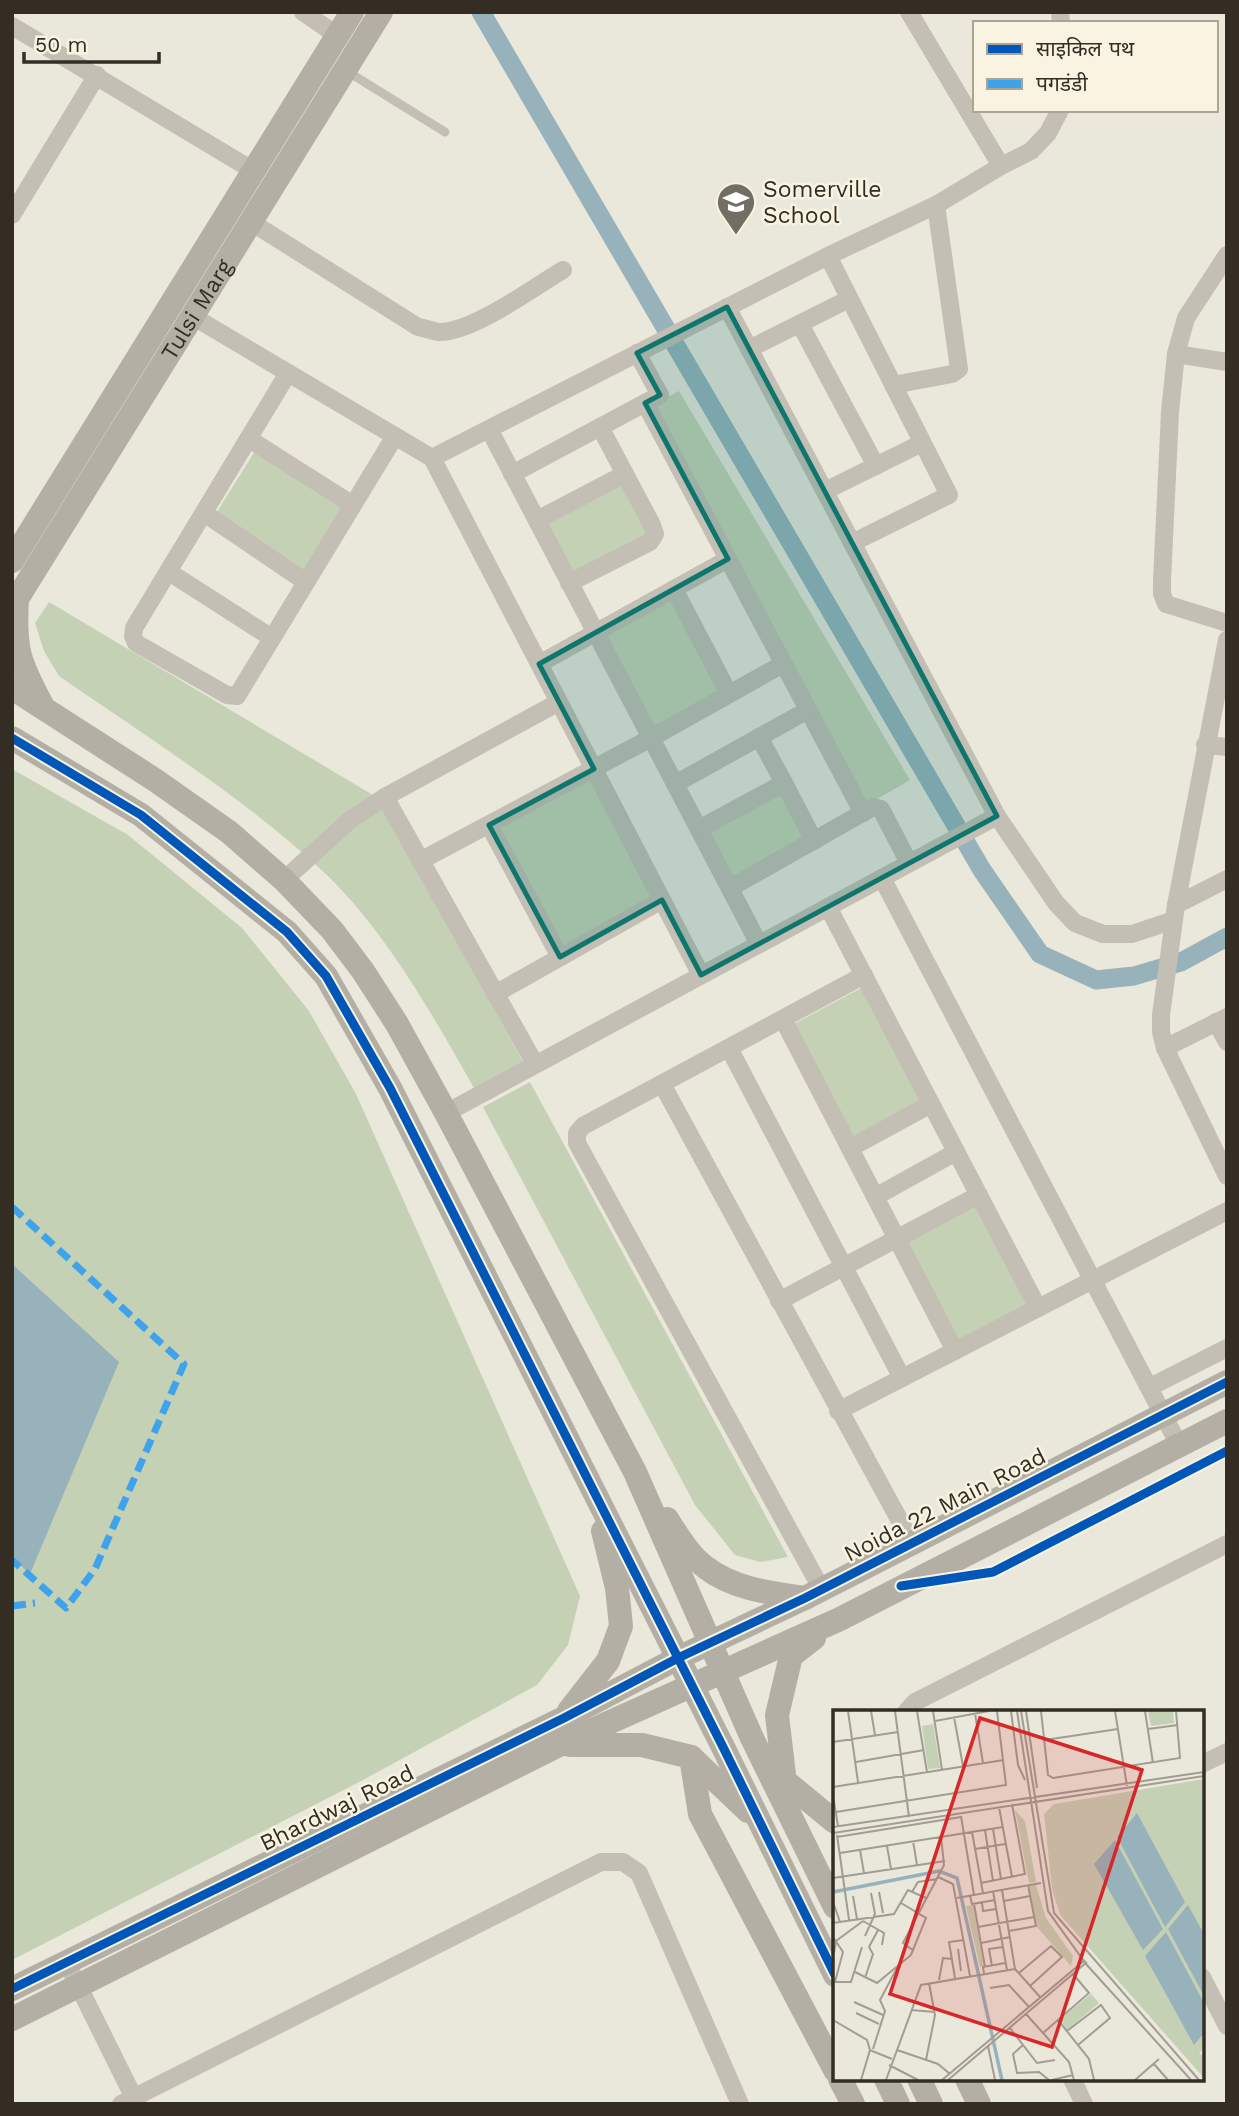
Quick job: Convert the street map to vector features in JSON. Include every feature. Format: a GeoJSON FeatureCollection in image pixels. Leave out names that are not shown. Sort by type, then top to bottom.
{"type":"FeatureCollection","features":[{"type":"Feature","properties":{"kind":"street"},"geometry":{"type":"LineString","coordinates":[[303,12],[338,36]]}},
{"type":"Feature","properties":{"kind":"street","name":"Tulsi Marg"},"geometry":{"type":"LineString","coordinates":[[14,553],[352,12]]}},
{"type":"Feature","properties":{"kind":"street","name":"Tulsi Marg"},"geometry":{"type":"LineString","coordinates":[[14,603],[381,12]]}},
{"type":"Feature","properties":{"kind":"street"},"geometry":{"type":"LineString","coordinates":[[909,12],[1000,166]]}},
{"type":"Feature","properties":{"kind":"street"},"geometry":{"type":"LineString","coordinates":[[12,26],[254,171]]}},
{"type":"Feature","properties":{"kind":"street"},"geometry":{"type":"LineString","coordinates":[[12,215],[18,193],[97,75]]}},
{"type":"Feature","properties":{"kind":"street"},"geometry":{"type":"LineString","coordinates":[[432,458],[828,256],[936,205],[1000,166],[1031,151],[1048,133],[1059,112]]}},
{"type":"Feature","properties":{"kind":"street"},"geometry":{"type":"LineString","coordinates":[[893,385],[953,374],[959,369],[936,205]]}},
{"type":"Feature","properties":{"kind":"street"},"geometry":{"type":"LineString","coordinates":[[250,222],[418,327],[439,332],[475,322],[563,270]]}},
{"type":"Feature","properties":{"kind":"street"},"geometry":{"type":"LineString","coordinates":[[1227,255],[1186,318],[1176,354],[1170,412],[1162,594],[1166,604],[1176,609],[1227,623]]}},
{"type":"Feature","properties":{"kind":"street"},"geometry":{"type":"LineString","coordinates":[[828,256],[948,495],[852,543]]}},
{"type":"Feature","properties":{"kind":"street"},"geometry":{"type":"LineString","coordinates":[[749,349],[849,299]]}},
{"type":"Feature","properties":{"kind":"street"},"geometry":{"type":"LineString","coordinates":[[727,307],[997,816],[1056,903],[1075,923],[1103,934],[1132,934],[1174,920],[1227,880]]}},
{"type":"Feature","properties":{"kind":"street"},"geometry":{"type":"LineString","coordinates":[[192,316],[432,458],[701,975]]}},
{"type":"Feature","properties":{"kind":"street"},"geometry":{"type":"LineString","coordinates":[[800,324],[876,466]]}},
{"type":"Feature","properties":{"kind":"street"},"geometry":{"type":"LineString","coordinates":[[512,474],[660,395],[637,353]]}},
{"type":"Feature","properties":{"kind":"street"},"geometry":{"type":"LineString","coordinates":[[1176,354],[1227,362]]}},
{"type":"Feature","properties":{"kind":"street"},"geometry":{"type":"LineString","coordinates":[[288,373],[134,628],[136,643],[227,695],[237,696],[395,436]]}},
{"type":"Feature","properties":{"kind":"street"},"geometry":{"type":"LineString","coordinates":[[645,403],[863,813]]}},
{"type":"Feature","properties":{"kind":"street"},"geometry":{"type":"LineString","coordinates":[[569,583],[650,542],[655,534],[600,427]]}},
{"type":"Feature","properties":{"kind":"street"},"geometry":{"type":"LineString","coordinates":[[489,429],[759,944]]}},
{"type":"Feature","properties":{"kind":"street"},"geometry":{"type":"LineString","coordinates":[[249,439],[353,505]]}},
{"type":"Feature","properties":{"kind":"street"},"geometry":{"type":"LineString","coordinates":[[825,491],[922,443]]}},
{"type":"Feature","properties":{"kind":"street"},"geometry":{"type":"LineString","coordinates":[[537,520],[625,474]]}},
{"type":"Feature","properties":{"kind":"street"},"geometry":{"type":"LineString","coordinates":[[204,513],[306,582]]}},
{"type":"Feature","properties":{"kind":"street"},"geometry":{"type":"LineString","coordinates":[[539,664],[728,559]]}},
{"type":"Feature","properties":{"kind":"street"},"geometry":{"type":"LineString","coordinates":[[169,572],[272,638]]}},
{"type":"Feature","properties":{"kind":"street"},"geometry":{"type":"LineString","coordinates":[[674,589],[729,694]]}},
{"type":"Feature","properties":{"kind":"street"},"geometry":{"type":"LineString","coordinates":[[14,603],[17,653],[45,709]]}},
{"type":"Feature","properties":{"kind":"street"},"geometry":{"type":"LineString","coordinates":[[1227,640],[1174,920],[1161,1015],[1165,1048],[1220,1145],[1227,1176]]}},
{"type":"Feature","properties":{"kind":"street"},"geometry":{"type":"LineString","coordinates":[[421,861],[783,664]]}},
{"type":"Feature","properties":{"kind":"street"},"geometry":{"type":"LineString","coordinates":[[12,688],[229,832],[284,880],[332,930],[363,971],[397,1024],[446,1112],[635,1472],[723,1673],[833,1903]]}},
{"type":"Feature","properties":{"kind":"street"},"geometry":{"type":"LineString","coordinates":[[284,880],[350,820],[385,797],[559,702]]}},
{"type":"Feature","properties":{"kind":"street"},"geometry":{"type":"LineString","coordinates":[[675,784],[808,710]]}},
{"type":"Feature","properties":{"kind":"street"},"geometry":{"type":"LineString","coordinates":[[759,737],[814,841]]}},
{"type":"Feature","properties":{"kind":"street"},"geometry":{"type":"LineString","coordinates":[[12,738],[141,815],[288,932],[326,976],[390,1088],[833,1971]]}},
{"type":"Feature","properties":{"kind":"street"},"geometry":{"type":"LineString","coordinates":[[1205,745],[1227,747]]}},
{"type":"Feature","properties":{"kind":"street"},"geometry":{"type":"LineString","coordinates":[[699,829],[784,783]]}},
{"type":"Feature","properties":{"kind":"street"},"geometry":{"type":"LineString","coordinates":[[385,797],[535,1064]]}},
{"type":"Feature","properties":{"kind":"street"},"geometry":{"type":"LineString","coordinates":[[730,888],[873,807],[881,809],[909,863]]}},
{"type":"Feature","properties":{"kind":"street"},"geometry":{"type":"LineString","coordinates":[[446,1112],[997,816]]}},
{"type":"Feature","properties":{"kind":"street"},"geometry":{"type":"LineString","coordinates":[[488,825],[560,957]]}},
{"type":"Feature","properties":{"kind":"street"},"geometry":{"type":"LineString","coordinates":[[882,878],[1180,1445]]}},
{"type":"Feature","properties":{"kind":"street"},"geometry":{"type":"LineString","coordinates":[[495,993],[662,900]]}},
{"type":"Feature","properties":{"kind":"street"},"geometry":{"type":"LineString","coordinates":[[828,907],[1038,1308]]}},
{"type":"Feature","properties":{"kind":"street"},"geometry":{"type":"LineString","coordinates":[[635,1472],[682,1542],[705,1567],[735,1584],[769,1593],[813,1594],[577,1143],[577,1133],[583,1126],[864,975]]}},
{"type":"Feature","properties":{"kind":"street"},"geometry":{"type":"LineString","coordinates":[[783,1019],[955,1351]]}},
{"type":"Feature","properties":{"kind":"street"},"geometry":{"type":"LineString","coordinates":[[1165,1048],[1222,1019],[1227,1042]]}},
{"type":"Feature","properties":{"kind":"street"},"geometry":{"type":"LineString","coordinates":[[729,1048],[902,1378]]}},
{"type":"Feature","properties":{"kind":"street"},"geometry":{"type":"LineString","coordinates":[[662,1084],[912,1543]]}},
{"type":"Feature","properties":{"kind":"street"},"geometry":{"type":"LineString","coordinates":[[850,1148],[931,1104]]}},
{"type":"Feature","properties":{"kind":"street"},"geometry":{"type":"LineString","coordinates":[[875,1197],[956,1152]]}},
{"type":"Feature","properties":{"kind":"street"},"geometry":{"type":"LineString","coordinates":[[779,1301],[979,1195]]}},
{"type":"Feature","properties":{"kind":"street"},"geometry":{"type":"LineString","coordinates":[[838,1411],[1227,1211]]}},
{"type":"Feature","properties":{"kind":"street"},"geometry":{"type":"LineString","coordinates":[[1150,1387],[1227,1348]]}},
{"type":"Feature","properties":{"kind":"street","name":"Noida 22 Main Road"},"geometry":{"type":"LineString","coordinates":[[678,1658],[813,1594],[1227,1382]]}},
{"type":"Feature","properties":{"kind":"street"},"geometry":{"type":"LineString","coordinates":[[691,1686],[839,1619],[1227,1420]]}},
{"type":"Feature","properties":{"kind":"street"},"geometry":{"type":"LineString","coordinates":[[564,1718],[608,1661],[621,1626],[617,1588],[594,1490]]}},
{"type":"Feature","properties":{"kind":"street"},"geometry":{"type":"LineString","coordinates":[[908,1710],[915,1702],[1227,1544]]}},
{"type":"Feature","properties":{"kind":"street"},"geometry":{"type":"LineString","coordinates":[[788,1812],[777,1715],[791,1656],[839,1619]]}},
{"type":"Feature","properties":{"kind":"street","name":"Bhardwaj Road"},"geometry":{"type":"LineString","coordinates":[[12,1989],[564,1718],[678,1658]]}},
{"type":"Feature","properties":{"kind":"street","name":"Bhardwaj Road"},"geometry":{"type":"LineString","coordinates":[[12,2018],[559,1745],[691,1686]]}},
{"type":"Feature","properties":{"kind":"street"},"geometry":{"type":"LineString","coordinates":[[559,1745],[642,1745],[691,1757],[759,1821]]}},
{"type":"Feature","properties":{"kind":"street"},"geometry":{"type":"LineString","coordinates":[[1204,1764],[1227,1752]]}},
{"type":"Feature","properties":{"kind":"street"},"geometry":{"type":"LineString","coordinates":[[691,1757],[700,1814],[833,2066]]}},
{"type":"Feature","properties":{"kind":"street"},"geometry":{"type":"LineString","coordinates":[[785,1781],[833,1820]]}},
{"type":"Feature","properties":{"kind":"street"},"geometry":{"type":"LineString","coordinates":[[67,1962],[131,2102],[601,1862],[623,1861],[639,1873],[740,2104]]}},
{"type":"Feature","properties":{"kind":"street"},"geometry":{"type":"LineString","coordinates":[[1204,1982],[1227,2026]]}},
{"type":"Feature","properties":{"kind":"street"},"geometry":{"type":"LineString","coordinates":[[841,2081],[853,2104]]}},
{"type":"Feature","properties":{"kind":"street"},"geometry":{"type":"LineString","coordinates":[[887,2081],[898,2104]]}},
{"type":"Feature","properties":{"kind":"street"},"geometry":{"type":"LineString","coordinates":[[920,2081],[931,2104]]}},
{"type":"Feature","properties":{"kind":"street"},"geometry":{"type":"LineString","coordinates":[[968,2081],[979,2104]]}},
{"type":"Feature","properties":{"kind":"street"},"geometry":{"type":"LineString","coordinates":[[1073,2081],[1084,2104]]}},
{"type":"Feature","properties":{"kind":"lane"},"geometry":{"type":"LineString","coordinates":[[345,70],[445,132]]}},
{"type":"Feature","properties":{"kind":"highlighted area"},"geometry":{"type":"Polygon","coordinates":[[[727,307],[997,816],[701,975],[662,900],[560,957],[489,825],[594,769],[539,664],[728,559],[645,403],[660,395],[637,353],[727,307]]]}},
{"type":"Feature","properties":{"kind":"green space"},"geometry":{"type":"Polygon","coordinates":[[[679,391],[910,780],[865,806],[653,405],[679,391]]]}},
{"type":"Feature","properties":{"kind":"green space"},"geometry":{"type":"Polygon","coordinates":[[[255,451],[345,508],[305,571],[215,515],[255,451]]]}},
{"type":"Feature","properties":{"kind":"green space"},"geometry":{"type":"Polygon","coordinates":[[[623,479],[652,533],[570,577],[542,522],[623,479]]]}},
{"type":"Feature","properties":{"kind":"green space"},"geometry":{"type":"Polygon","coordinates":[[[672,595],[725,693],[653,732],[599,634],[672,595]]]}},
{"type":"Feature","properties":{"kind":"green space"},"geometry":{"type":"Polygon","coordinates":[[[49,602],[378,798],[523,1062],[474,1088],[426,1005],[390,950],[329,877],[232,796],[59,676],[44,651],[35,623],[49,602]]]}},
{"type":"Feature","properties":{"kind":"green space"},"geometry":{"type":"Polygon","coordinates":[[[12,769],[128,835],[242,928],[309,1011],[356,1094],[580,1596],[568,1645],[537,1685],[363,1780],[12,1960],[12,769]]]}},
{"type":"Feature","properties":{"kind":"green space"},"geometry":{"type":"Polygon","coordinates":[[[592,778],[657,899],[562,950],[497,828],[592,778]]]}},
{"type":"Feature","properties":{"kind":"green space"},"geometry":{"type":"Polygon","coordinates":[[[782,788],[810,840],[731,882],[703,831],[782,788]]]}},
{"type":"Feature","properties":{"kind":"green space"},"geometry":{"type":"Polygon","coordinates":[[[863,987],[925,1102],[854,1140],[792,1025],[863,987]]]}},
{"type":"Feature","properties":{"kind":"green space"},"geometry":{"type":"Polygon","coordinates":[[[530,1082],[788,1557],[760,1562],[735,1555],[695,1505],[483,1107],[530,1082]]]}},
{"type":"Feature","properties":{"kind":"green space"},"geometry":{"type":"Polygon","coordinates":[[[978,1206],[1029,1303],[956,1342],[904,1244],[978,1206]]]}},
{"type":"Feature","properties":{"kind":"water"},"geometry":{"type":"Polygon","coordinates":[[[12,1264],[119,1362],[30,1574],[12,1557],[12,1264]]]}},
{"type":"Feature","properties":{"kind":"waterway"},"geometry":{"type":"LineString","coordinates":[[481,12],[982,870],[1040,954],[1096,980],[1134,976],[1181,962],[1227,937]]}},
{"type":"Feature","properties":{"kind":"marked path"},"geometry":{"type":"LineString","coordinates":[[12,1207],[184,1364],[95,1569],[66,1608],[12,1560]]}},
{"type":"Feature","properties":{"kind":"marked path"},"geometry":{"type":"LineString","coordinates":[[12,1606],[35,1603]]}},
{"type":"Feature","properties":{"kind":"cycle path"},"geometry":{"type":"LineString","coordinates":[[12,738],[141,815],[287,932],[326,976],[390,1088],[724,1749],[833,1971]]}},
{"type":"Feature","properties":{"kind":"cycle path"},"geometry":{"type":"LineString","coordinates":[[12,1989],[564,1718],[678,1658],[805,1598],[1227,1382]]}},
{"type":"Feature","properties":{"kind":"cycle path"},"geometry":{"type":"LineString","coordinates":[[901,1586],[993,1572],[1227,1451]]}},
{"type":"Feature","properties":{"kind":"place","name":"Somerville School"},"geometry":{"type":"Point","coordinates":[736,236]}}]}
